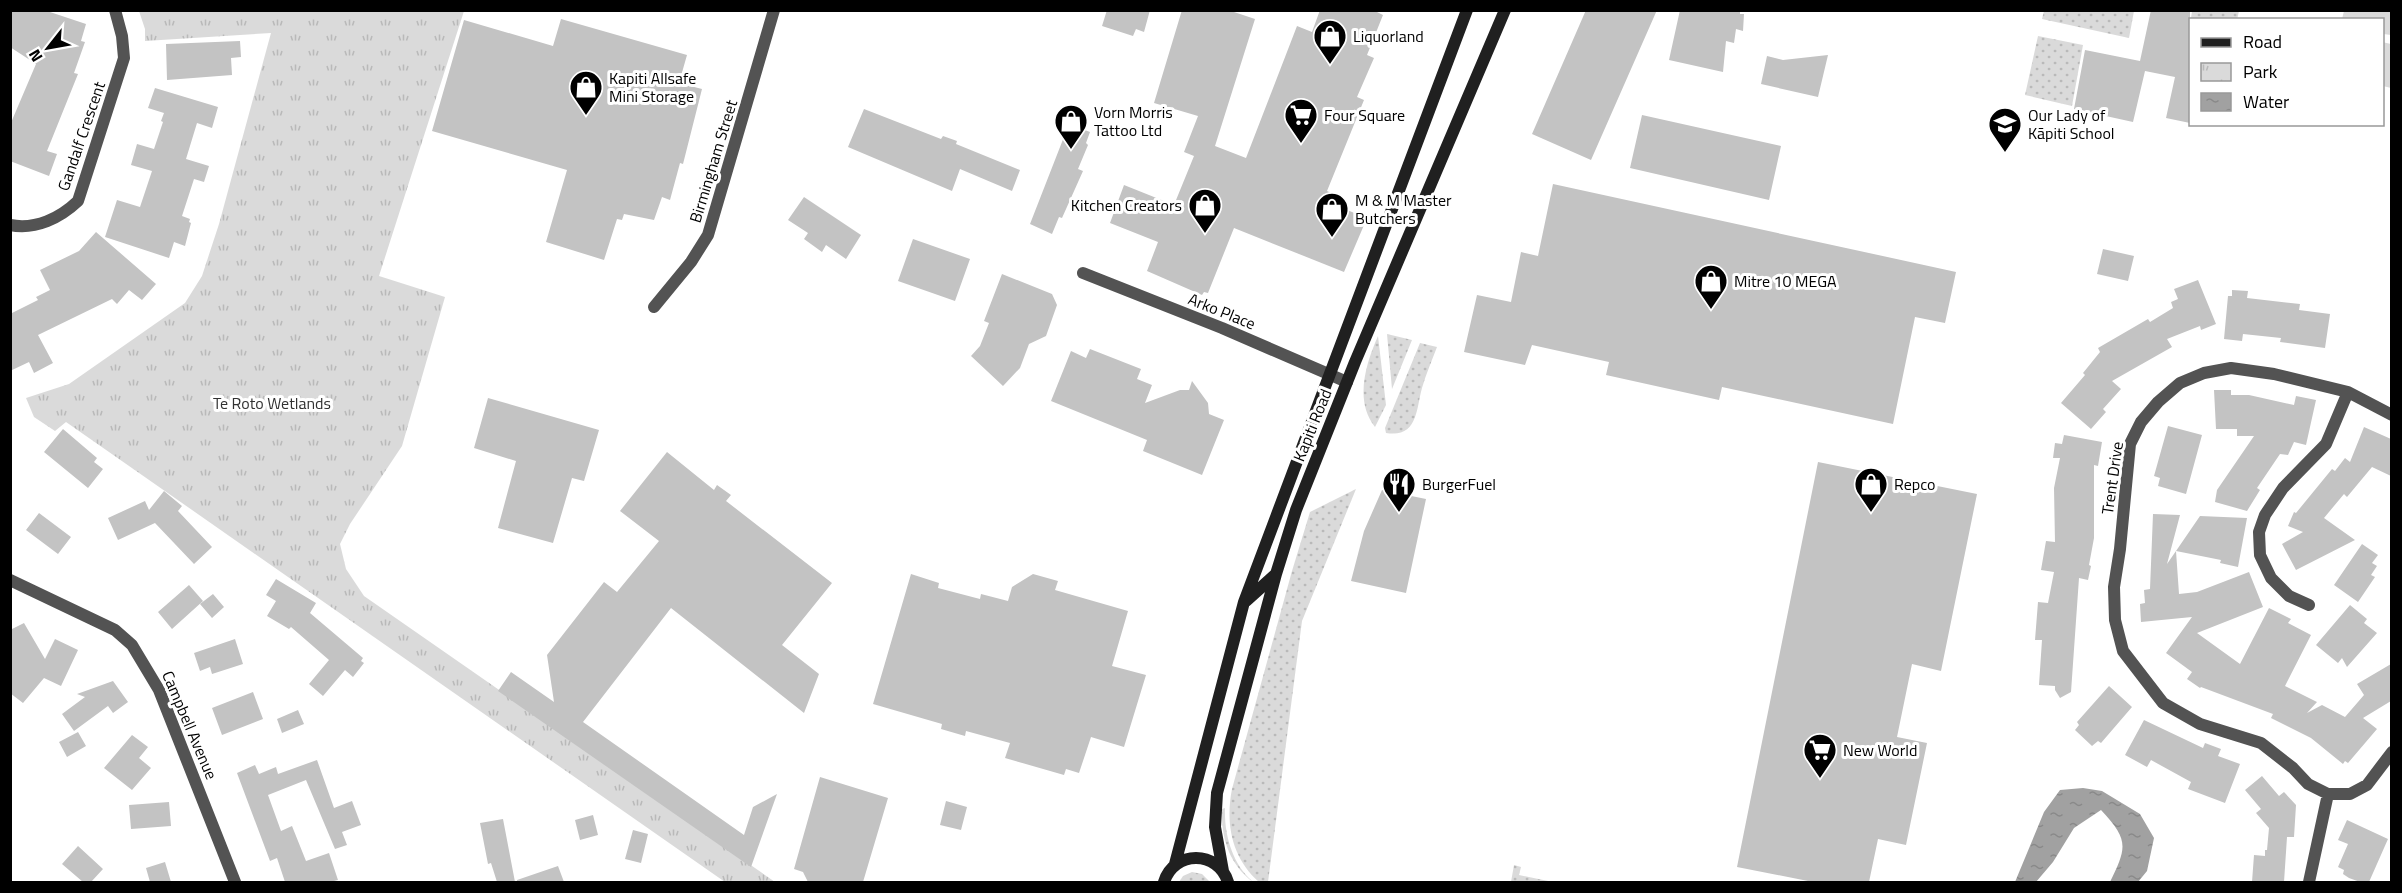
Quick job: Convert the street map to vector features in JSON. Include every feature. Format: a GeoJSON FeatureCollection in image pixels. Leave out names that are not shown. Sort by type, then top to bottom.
{"type":"FeatureCollection","features":[{"type":"Feature","properties":{"kind":"main road","name":"Kapiti Road"},"geometry":{"type":"LineString","coordinates":[[1164,882],[1175,864],[1244,602],[1467,10]]}},
{"type":"Feature","properties":{"kind":"main road","name":"Kapiti Road"},"geometry":{"type":"LineString","coordinates":[[1228,882],[1223,871],[1215,827],[1217,793],[1276,574],[1296,510],[1347,382],[1505,10]]}},
{"type":"Feature","properties":{"kind":"main road"},"geometry":{"type":"LineString","coordinates":[[1244,602],[1276,574]]}},
{"type":"Feature","properties":{"kind":"main road"},"geometry":{"type":"LineString","coordinates":[[1175,864],[1200,857],[1216,864],[1223,871]]}},
{"type":"Feature","properties":{"kind":"street","name":"Gandalf Crescent"},"geometry":{"type":"LineString","coordinates":[[10,225],[33,226],[52,220],[65,213],[78,201],[124,58],[124,47],[115,10]]}},
{"type":"Feature","properties":{"kind":"street","name":"Birmingham Street"},"geometry":{"type":"LineString","coordinates":[[654,307],[691,262],[708,235],[774,10]]}},
{"type":"Feature","properties":{"kind":"street","name":"Arko Place"},"geometry":{"type":"LineString","coordinates":[[1083,273],[1347,382]]}},
{"type":"Feature","properties":{"kind":"street","name":"Trent Drive"},"geometry":{"type":"LineString","coordinates":[[2328,794],[2308,784],[2293,768],[2261,743],[2200,724],[2163,703],[2123,651],[2115,620],[2115,587],[2130,444],[2141,422],[2180,383],[2204,373],[2232,368],[2274,374],[2348,392],[2391,416]]}},
{"type":"Feature","properties":{"kind":"street"},"geometry":{"type":"LineString","coordinates":[[2309,604],[2289,596],[2271,578],[2260,555],[2259,532],[2265,515],[2283,488],[2326,444],[2348,392]]}},
{"type":"Feature","properties":{"kind":"street","name":"Campbell Avenue"},"geometry":{"type":"LineString","coordinates":[[10,580],[116,630],[132,645],[159,690],[235,882]]}},
{"type":"Feature","properties":{"kind":"street"},"geometry":{"type":"LineString","coordinates":[[2309,882],[2328,794],[2350,794],[2367,785],[2391,752]]}},
{"type":"Feature","properties":{"kind":"green space"},"geometry":{"type":"Polygon","coordinates":[[[2044,10],[2134,11],[2129,38],[2042,19],[2044,10]]]}},
{"type":"Feature","properties":{"kind":"green space"},"geometry":{"type":"Polygon","coordinates":[[[2192,10],[2239,11],[2237,18],[2191,18],[2192,10]]]}},
{"type":"Feature","properties":{"kind":"green space","name":"Te Roto Wetlands"},"geometry":{"type":"Polygon","coordinates":[[[139,11],[464,11],[379,276],[445,297],[402,446],[350,524],[340,544],[346,569],[364,596],[775,882],[725,882],[66,422],[55,431],[34,417],[26,398],[69,384],[185,303],[202,276],[219,224],[271,33],[145,41],[145,29],[139,11]]]}},
{"type":"Feature","properties":{"kind":"green space"},"geometry":{"type":"Polygon","coordinates":[[[2344,11],[2391,11],[2391,35],[2384,34],[2384,18],[2342,18],[2344,11]]]}},
{"type":"Feature","properties":{"kind":"green space"},"geometry":{"type":"Polygon","coordinates":[[[2038,36],[2083,45],[2072,106],[2025,95],[2038,36]]]}},
{"type":"Feature","properties":{"kind":"green space"},"geometry":{"type":"Polygon","coordinates":[[[2384,42],[2391,44],[2391,88],[2384,86],[2384,42]]]}},
{"type":"Feature","properties":{"kind":"green space"},"geometry":{"type":"Polygon","coordinates":[[[1387,334],[1412,340],[1392,389],[1387,334]]]}},
{"type":"Feature","properties":{"kind":"green space"},"geometry":{"type":"Polygon","coordinates":[[[1378,336],[1386,405],[1375,427],[1365,406],[1364,382],[1378,336]]]}},
{"type":"Feature","properties":{"kind":"green space"},"geometry":{"type":"Polygon","coordinates":[[[1420,343],[1437,347],[1414,420],[1404,431],[1386,433],[1385,428],[1420,343]]]}},
{"type":"Feature","properties":{"kind":"green space"},"geometry":{"type":"Polygon","coordinates":[[[1356,489],[1302,621],[1268,882],[1259,882],[1242,862],[1233,840],[1229,815],[1232,789],[1310,512],[1356,489]]]}},
{"type":"Feature","properties":{"kind":"green space"},"geometry":{"type":"Polygon","coordinates":[[[1225,808],[1226,828],[1231,848],[1240,867],[1253,882],[1245,875],[1238,867],[1228,850],[1222,820],[1222,809],[1225,808]]]}},
{"type":"Feature","properties":{"kind":"green space"},"geometry":{"type":"Polygon","coordinates":[[[1514,865],[1521,867],[1519,875],[1553,882],[1511,882],[1514,865]]]}},
{"type":"Feature","properties":{"kind":"green space"},"geometry":{"type":"Polygon","coordinates":[[[1192,872],[1202,874],[1210,882],[1179,882],[1183,876],[1192,872]]]}},
{"type":"Feature","properties":{"kind":"water"},"geometry":{"type":"Polygon","coordinates":[[[2083,788],[2102,791],[2140,814],[2154,838],[2147,871],[2138,882],[2110,882],[2120,860],[2122,844],[2117,829],[2101,810],[2074,828],[2053,862],[2036,882],[2015,882],[2044,812],[2060,790],[2083,788]]]}},
{"type":"Feature","properties":{"kind":"building"},"geometry":{"type":"Polygon","coordinates":[[[10,10],[44,10],[86,24],[81,41],[85,42],[74,73],[78,74],[47,151],[57,154],[49,176],[10,161],[10,125],[36,64],[10,47],[10,10]]]}},
{"type":"Feature","properties":{"kind":"building"},"geometry":{"type":"Polygon","coordinates":[[[1107,10],[1150,10],[1144,32],[1136,29],[1133,36],[1102,26],[1107,10]]]}},
{"type":"Feature","properties":{"kind":"building"},"geometry":{"type":"Polygon","coordinates":[[[1182,10],[1228,10],[1255,19],[1215,146],[1246,158],[1297,26],[1312,32],[1320,10],[1373,10],[1383,15],[1367,55],[1374,58],[1357,97],[1364,100],[1327,191],[1331,193],[1327,202],[1367,218],[1344,272],[1234,228],[1208,293],[1204,292],[1202,295],[1147,271],[1158,242],[1110,223],[1124,185],[1174,205],[1194,156],[1184,152],[1198,116],[1154,103],[1182,10]]]}},
{"type":"Feature","properties":{"kind":"building"},"geometry":{"type":"Polygon","coordinates":[[[1586,10],[1657,10],[1591,160],[1532,134],[1586,10]]]}},
{"type":"Feature","properties":{"kind":"building"},"geometry":{"type":"Polygon","coordinates":[[[1680,10],[1740,10],[1740,14],[1744,14],[1743,31],[1736,29],[1734,43],[1726,41],[1723,72],[1669,60],[1680,10]]]}},
{"type":"Feature","properties":{"kind":"building"},"geometry":{"type":"Polygon","coordinates":[[[2151,10],[2190,10],[2189,123],[2166,118],[2175,77],[2145,71],[2133,122],[2074,109],[2085,50],[2140,61],[2151,10]]]}},
{"type":"Feature","properties":{"kind":"building"},"geometry":{"type":"Polygon","coordinates":[[[561,19],[687,55],[679,83],[702,89],[683,164],[680,163],[670,200],[662,197],[654,220],[624,214],[622,220],[617,219],[604,260],[546,242],[567,170],[432,131],[464,20],[553,46],[561,19]]]}},
{"type":"Feature","properties":{"kind":"building"},"geometry":{"type":"Polygon","coordinates":[[[240,41],[241,57],[231,58],[232,75],[167,80],[166,44],[240,41]]]}},
{"type":"Feature","properties":{"kind":"building"},"geometry":{"type":"Polygon","coordinates":[[[1828,55],[1818,97],[1761,84],[1767,56],[1783,60],[1828,55]]]}},
{"type":"Feature","properties":{"kind":"building"},"geometry":{"type":"Polygon","coordinates":[[[155,88],[218,107],[212,128],[197,123],[186,159],[209,166],[204,182],[194,179],[182,216],[190,219],[191,223],[185,246],[174,242],[169,258],[105,237],[117,200],[140,207],[152,171],[131,165],[137,144],[154,149],[163,122],[161,121],[164,113],[148,108],[155,88]]]}},
{"type":"Feature","properties":{"kind":"building"},"geometry":{"type":"Polygon","coordinates":[[[864,109],[941,139],[943,136],[957,141],[956,144],[1020,170],[1012,191],[960,169],[952,191],[848,147],[864,109]]]}},
{"type":"Feature","properties":{"kind":"building"},"geometry":{"type":"Polygon","coordinates":[[[1642,115],[1781,146],[1769,200],[1630,168],[1642,115]]]}},
{"type":"Feature","properties":{"kind":"building"},"geometry":{"type":"Polygon","coordinates":[[[1069,124],[1090,132],[1086,143],[1088,145],[1078,169],[1083,171],[1062,218],[1059,217],[1052,234],[1030,224],[1069,124]]]}},
{"type":"Feature","properties":{"kind":"building","name":"Mitre 10 MEGA"},"geometry":{"type":"Polygon","coordinates":[[[1553,184],[1956,272],[1945,323],[1915,317],[1893,424],[1722,387],[1719,400],[1606,375],[1609,362],[1532,345],[1525,365],[1464,352],[1477,295],[1511,302],[1521,252],[1538,256],[1553,184]]]}},
{"type":"Feature","properties":{"kind":"building"},"geometry":{"type":"Polygon","coordinates":[[[804,197],[861,235],[846,259],[826,245],[822,252],[804,239],[808,233],[788,220],[804,197]]]}},
{"type":"Feature","properties":{"kind":"building"},"geometry":{"type":"Polygon","coordinates":[[[96,232],[156,284],[142,300],[129,290],[117,304],[112,299],[38,335],[53,363],[34,373],[29,362],[10,371],[10,314],[38,300],[36,297],[50,290],[40,270],[79,251],[96,232]]]}},
{"type":"Feature","properties":{"kind":"building"},"geometry":{"type":"Polygon","coordinates":[[[913,239],[970,259],[955,301],[898,281],[913,239]]]}},
{"type":"Feature","properties":{"kind":"building"},"geometry":{"type":"Polygon","coordinates":[[[2103,249],[2134,256],[2128,281],[2097,274],[2103,249]]]}},
{"type":"Feature","properties":{"kind":"building"},"geometry":{"type":"Polygon","coordinates":[[[1002,274],[1052,294],[1057,305],[1046,336],[1029,344],[1020,368],[1003,386],[971,356],[980,346],[989,323],[984,321],[1002,274]]]}},
{"type":"Feature","properties":{"kind":"building"},"geometry":{"type":"Polygon","coordinates":[[[2198,280],[2216,324],[2201,330],[2200,326],[2167,339],[2172,347],[2112,381],[2121,389],[2103,409],[2106,412],[2091,429],[2061,403],[2085,375],[2083,373],[2100,352],[2098,348],[2148,319],[2150,322],[2173,308],[2171,302],[2178,299],[2174,289],[2198,280]]]}},
{"type":"Feature","properties":{"kind":"building"},"geometry":{"type":"Polygon","coordinates":[[[2232,290],[2248,291],[2247,298],[2300,304],[2299,310],[2330,314],[2325,348],[2280,342],[2281,338],[2243,334],[2242,341],[2224,339],[2228,296],[2232,296],[2232,290]]]}},
{"type":"Feature","properties":{"kind":"building"},"geometry":{"type":"Polygon","coordinates":[[[1090,349],[1141,369],[1137,379],[1152,385],[1145,403],[1180,390],[1189,390],[1192,381],[1208,403],[1209,414],[1224,420],[1202,475],[1143,451],[1147,440],[1051,401],[1071,351],[1086,358],[1090,349]]]}},
{"type":"Feature","properties":{"kind":"building"},"geometry":{"type":"Polygon","coordinates":[[[2214,390],[2231,390],[2231,395],[2249,395],[2294,405],[2296,396],[2316,400],[2306,445],[2294,442],[2288,455],[2280,454],[2257,488],[2260,490],[2247,511],[2215,502],[2217,490],[2254,436],[2237,436],[2237,429],[2216,429],[2214,390]]]}},
{"type":"Feature","properties":{"kind":"building"},"geometry":{"type":"Polygon","coordinates":[[[488,398],[599,430],[584,481],[572,478],[553,543],[498,528],[516,461],[474,448],[488,398]]]}},
{"type":"Feature","properties":{"kind":"building"},"geometry":{"type":"Polygon","coordinates":[[[2168,426],[2202,435],[2186,494],[2158,486],[2160,478],[2154,476],[2168,426]]]}},
{"type":"Feature","properties":{"kind":"building"},"geometry":{"type":"Polygon","coordinates":[[[2364,427],[2391,439],[2391,476],[2372,467],[2347,497],[2344,494],[2324,518],[2355,540],[2296,570],[2282,544],[2303,532],[2288,526],[2294,512],[2296,513],[2332,469],[2335,471],[2345,458],[2350,462],[2364,427]]]}},
{"type":"Feature","properties":{"kind":"building"},"geometry":{"type":"Polygon","coordinates":[[[63,429],[97,458],[94,462],[103,469],[88,488],[44,452],[63,429]]]}},
{"type":"Feature","properties":{"kind":"building"},"geometry":{"type":"Polygon","coordinates":[[[2064,435],[2102,442],[2098,466],[2094,465],[2094,538],[2089,565],[2091,566],[2088,580],[2079,578],[2071,692],[2060,698],[2055,686],[2039,685],[2042,640],[2035,640],[2038,602],[2048,603],[2054,572],[2041,570],[2046,541],[2055,542],[2054,488],[2060,458],[2053,458],[2055,443],[2062,444],[2064,435]]]}},
{"type":"Feature","properties":{"kind":"building"},"geometry":{"type":"Polygon","coordinates":[[[667,452],[714,490],[717,485],[731,495],[726,501],[832,583],[782,645],[819,674],[804,713],[671,608],[583,722],[744,835],[753,807],[777,794],[751,867],[498,691],[511,672],[554,702],[547,655],[604,582],[617,592],[659,541],[620,511],[667,452]]]}},
{"type":"Feature","properties":{"kind":"building"},"geometry":{"type":"Polygon","coordinates":[[[1818,462],[1977,494],[1941,671],[1912,664],[1897,737],[1927,743],[1906,845],[1878,839],[1869,882],[1813,882],[1737,867],[1818,462]]]}},
{"type":"Feature","properties":{"kind":"building"},"geometry":{"type":"Polygon","coordinates":[[[1382,490],[1426,499],[1406,593],[1351,581],[1364,531],[1382,490]]]}},
{"type":"Feature","properties":{"kind":"building"},"geometry":{"type":"Polygon","coordinates":[[[164,491],[182,506],[178,511],[212,547],[194,564],[155,523],[118,540],[108,518],[145,501],[149,510],[164,491]]]}},
{"type":"Feature","properties":{"kind":"building"},"geometry":{"type":"Polygon","coordinates":[[[39,513],[71,537],[58,554],[26,530],[39,513]]]}},
{"type":"Feature","properties":{"kind":"building"},"geometry":{"type":"Polygon","coordinates":[[[2153,514],[2180,515],[2167,564],[2176,551],[2179,594],[2197,592],[2249,572],[2263,607],[2197,633],[2240,664],[2269,608],[2291,619],[2288,623],[2311,635],[2285,686],[2317,702],[2307,713],[2322,705],[2345,717],[2364,695],[2357,684],[2391,664],[2391,701],[2363,718],[2377,729],[2348,763],[2345,761],[2343,764],[2311,738],[2271,718],[2273,714],[2200,688],[2187,679],[2192,672],[2166,653],[2192,617],[2141,622],[2140,604],[2145,603],[2144,590],[2150,589],[2153,514]]]}},
{"type":"Feature","properties":{"kind":"building"},"geometry":{"type":"Polygon","coordinates":[[[2200,516],[2247,518],[2238,567],[2220,563],[2221,560],[2176,551],[2200,516]]]}},
{"type":"Feature","properties":{"kind":"building"},"geometry":{"type":"Polygon","coordinates":[[[2362,544],[2378,555],[2372,563],[2377,566],[2371,575],[2375,577],[2358,602],[2334,585],[2362,544]]]}},
{"type":"Feature","properties":{"kind":"building"},"geometry":{"type":"Polygon","coordinates":[[[911,574],[939,583],[938,588],[980,599],[981,594],[1008,601],[1012,587],[1033,574],[1058,581],[1055,590],[1128,611],[1112,666],[1146,675],[1124,747],[1091,737],[1079,773],[1066,769],[1064,775],[1005,758],[1010,743],[966,731],[965,736],[941,729],[942,724],[873,704],[911,574]]]}},
{"type":"Feature","properties":{"kind":"building"},"geometry":{"type":"Polygon","coordinates":[[[276,579],[316,603],[310,613],[363,658],[361,661],[364,663],[353,677],[345,670],[323,696],[309,684],[329,660],[291,627],[289,629],[267,616],[276,601],[266,595],[276,579]]]}},
{"type":"Feature","properties":{"kind":"building"},"geometry":{"type":"Polygon","coordinates":[[[189,585],[203,601],[172,629],[158,612],[189,585]]]}},
{"type":"Feature","properties":{"kind":"building"},"geometry":{"type":"Polygon","coordinates":[[[213,594],[224,607],[212,618],[200,604],[213,594]]]}},
{"type":"Feature","properties":{"kind":"building"},"geometry":{"type":"Polygon","coordinates":[[[2350,605],[2367,619],[2364,623],[2377,633],[2347,667],[2342,658],[2338,663],[2316,645],[2350,605]]]}},
{"type":"Feature","properties":{"kind":"building"},"geometry":{"type":"Polygon","coordinates":[[[24,623],[45,659],[55,639],[78,650],[61,686],[44,678],[23,703],[10,693],[10,630],[24,623]]]}},
{"type":"Feature","properties":{"kind":"building"},"geometry":{"type":"Polygon","coordinates":[[[235,639],[243,664],[212,674],[210,667],[200,671],[194,653],[235,639]]]}},
{"type":"Feature","properties":{"kind":"building"},"geometry":{"type":"Polygon","coordinates":[[[113,681],[128,702],[113,713],[108,706],[74,731],[62,714],[85,697],[77,694],[113,681]]]}},
{"type":"Feature","properties":{"kind":"building"},"geometry":{"type":"Polygon","coordinates":[[[2109,686],[2132,707],[2101,743],[2098,741],[2092,746],[2075,730],[2079,725],[2077,722],[2109,686]]]}},
{"type":"Feature","properties":{"kind":"building"},"geometry":{"type":"Polygon","coordinates":[[[253,692],[263,719],[222,735],[212,708],[253,692]]]}},
{"type":"Feature","properties":{"kind":"building"},"geometry":{"type":"Polygon","coordinates":[[[298,710],[304,724],[282,733],[277,719],[298,710]]]}},
{"type":"Feature","properties":{"kind":"building"},"geometry":{"type":"Polygon","coordinates":[[[2144,720],[2203,748],[2205,743],[2221,749],[2218,756],[2240,764],[2225,803],[2188,789],[2191,782],[2151,760],[2147,767],[2125,755],[2144,720]]]}},
{"type":"Feature","properties":{"kind":"building"},"geometry":{"type":"Polygon","coordinates":[[[78,732],[86,746],[67,757],[59,742],[78,732]]]}},
{"type":"Feature","properties":{"kind":"building"},"geometry":{"type":"Polygon","coordinates":[[[132,735],[148,747],[139,758],[151,768],[132,790],[104,768],[132,735]]]}},
{"type":"Feature","properties":{"kind":"building"},"geometry":{"type":"Polygon","coordinates":[[[317,760],[334,808],[352,801],[361,825],[342,832],[347,845],[335,849],[306,780],[268,795],[281,831],[292,826],[306,861],[329,853],[338,880],[285,882],[277,858],[270,861],[237,773],[255,765],[259,774],[276,767],[278,774],[317,760]]]}},
{"type":"Feature","properties":{"kind":"building"},"geometry":{"type":"Polygon","coordinates":[[[2262,776],[2279,796],[2284,792],[2296,805],[2294,837],[2287,837],[2284,882],[2252,882],[2254,855],[2265,856],[2269,828],[2256,813],[2261,809],[2245,790],[2262,776]]]}},
{"type":"Feature","properties":{"kind":"building"},"geometry":{"type":"Polygon","coordinates":[[[820,777],[888,798],[863,882],[808,882],[803,872],[794,869],[820,777]]]}},
{"type":"Feature","properties":{"kind":"building"},"geometry":{"type":"Polygon","coordinates":[[[946,801],[967,807],[961,830],[940,825],[946,801]]]}},
{"type":"Feature","properties":{"kind":"building"},"geometry":{"type":"Polygon","coordinates":[[[169,802],[171,826],[131,829],[129,805],[169,802]]]}},
{"type":"Feature","properties":{"kind":"building"},"geometry":{"type":"Polygon","coordinates":[[[593,815],[598,835],[580,840],[575,820],[593,815]]]}},
{"type":"Feature","properties":{"kind":"building"},"geometry":{"type":"Polygon","coordinates":[[[503,819],[515,882],[497,882],[491,863],[488,864],[480,823],[503,819]]]}},
{"type":"Feature","properties":{"kind":"building"},"geometry":{"type":"Polygon","coordinates":[[[2347,820],[2388,839],[2369,882],[2349,878],[2343,874],[2344,870],[2338,867],[2348,844],[2338,840],[2347,820]]]}},
{"type":"Feature","properties":{"kind":"building"},"geometry":{"type":"Polygon","coordinates":[[[633,830],[648,834],[641,863],[625,859],[633,830]]]}},
{"type":"Feature","properties":{"kind":"building"},"geometry":{"type":"Polygon","coordinates":[[[78,846],[103,869],[91,882],[83,882],[62,864],[78,846]]]}},
{"type":"Feature","properties":{"kind":"building"},"geometry":{"type":"Polygon","coordinates":[[[165,862],[171,882],[150,882],[146,868],[165,862]]]}},
{"type":"Feature","properties":{"kind":"building"},"geometry":{"type":"Polygon","coordinates":[[[558,866],[564,882],[517,882],[517,880],[558,866]]]}},
{"type":"Feature","properties":{"kind":"place","name":"Liquorland"},"geometry":{"type":"Point","coordinates":[1330,65]}},
{"type":"Feature","properties":{"kind":"place","name":"Kapiti Allsafe Mini Storage"},"geometry":{"type":"Point","coordinates":[586,116]}},
{"type":"Feature","properties":{"kind":"place","name":"Four Square"},"geometry":{"type":"Point","coordinates":[1301,144]}},
{"type":"Feature","properties":{"kind":"place","name":"Vorn Morris Tattoo Ltd"},"geometry":{"type":"Point","coordinates":[1071,150]}},
{"type":"Feature","properties":{"kind":"place","name":"Our Lady of Kāpiti School"},"geometry":{"type":"Point","coordinates":[2005,153]}},
{"type":"Feature","properties":{"kind":"place","name":"Kitchen Creators"},"geometry":{"type":"Point","coordinates":[1205,234]}},
{"type":"Feature","properties":{"kind":"place","name":"M & M Master Butchers"},"geometry":{"type":"Point","coordinates":[1332,238]}},
{"type":"Feature","properties":{"kind":"place","name":"Mitre 10 MEGA"},"geometry":{"type":"Point","coordinates":[1711,310]}},
{"type":"Feature","properties":{"kind":"place","name":"BurgerFuel"},"geometry":{"type":"Point","coordinates":[1399,513]}},
{"type":"Feature","properties":{"kind":"place","name":"Repco"},"geometry":{"type":"Point","coordinates":[1871,513]}},
{"type":"Feature","properties":{"kind":"place","name":"New World"},"geometry":{"type":"Point","coordinates":[1820,779]}}]}
